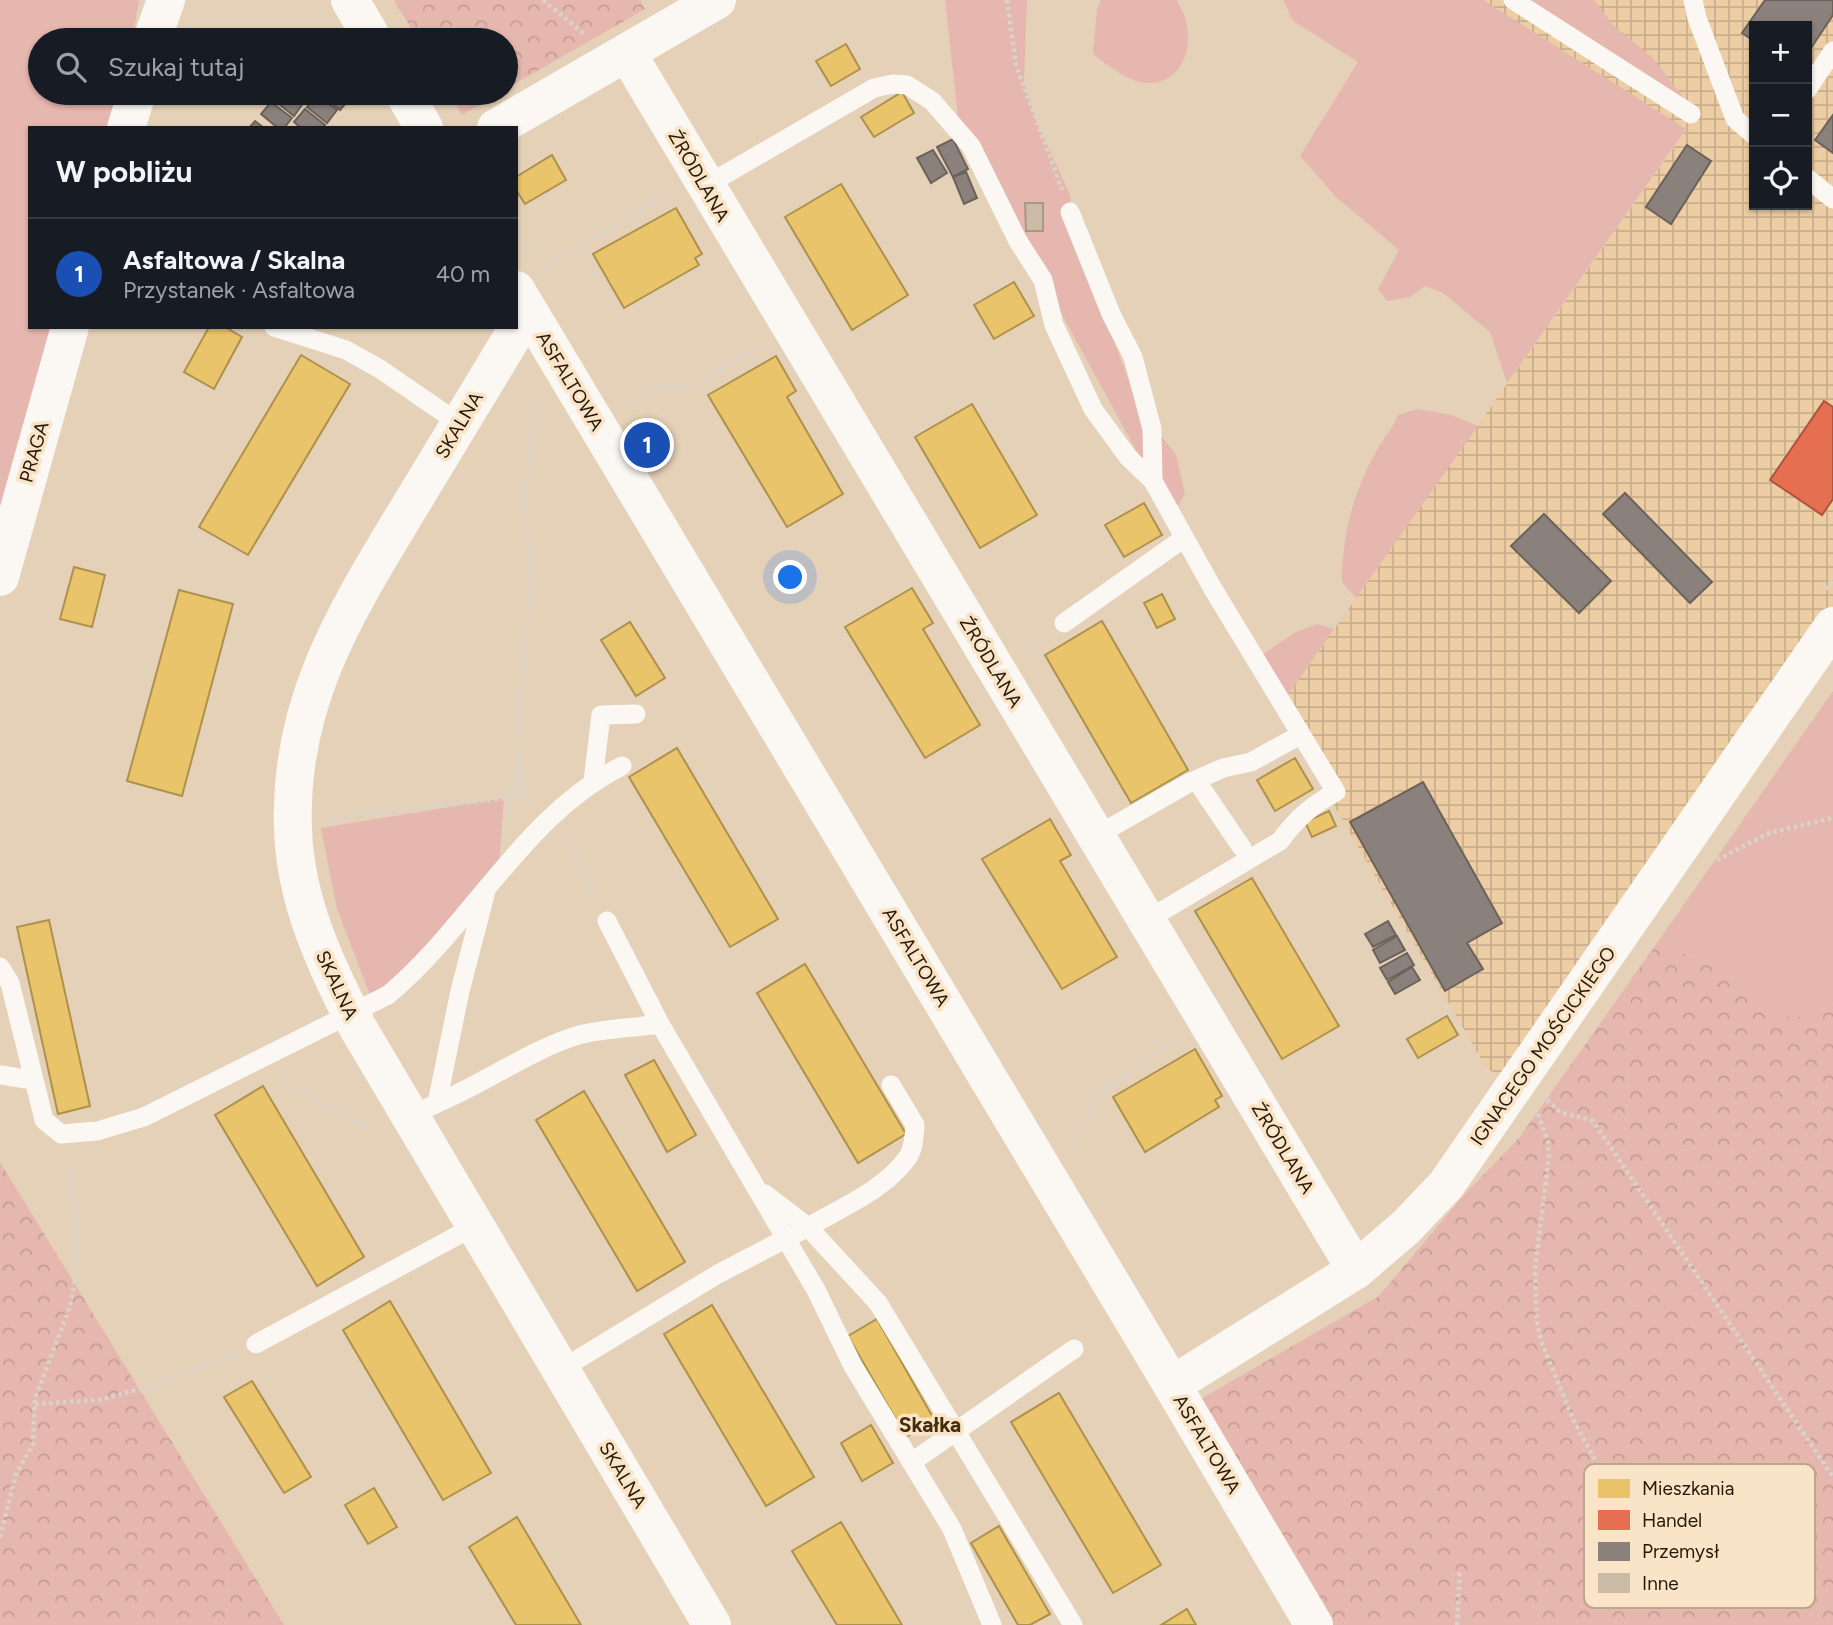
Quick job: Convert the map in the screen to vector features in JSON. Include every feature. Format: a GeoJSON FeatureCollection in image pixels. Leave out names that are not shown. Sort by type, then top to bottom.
{"type":"FeatureCollection","features":[{"type":"Feature","properties":{"kind":"street"},"geometry":{"type":"LineString","coordinates":[[156,28],[166,0]]}},
{"type":"Feature","properties":{"kind":"street"},"geometry":{"type":"LineString","coordinates":[[350,0],[366,28]]}},
{"type":"Feature","properties":{"kind":"street"},"geometry":{"type":"LineString","coordinates":[[499,126],[717,0]]}},
{"type":"Feature","properties":{"kind":"street","name":"ŹRÓDLANA"},"geometry":{"type":"LineString","coordinates":[[620,57],[702,180],[1356,1270]]}},
{"type":"Feature","properties":{"kind":"street"},"geometry":{"type":"LineString","coordinates":[[127,126],[133,105]]}},
{"type":"Feature","properties":{"kind":"street"},"geometry":{"type":"LineString","coordinates":[[411,105],[423,126]]}},
{"type":"Feature","properties":{"kind":"street","name":"SKALNA"},"geometry":{"type":"LineString","coordinates":[[518,311],[528,291]]}},
{"type":"Feature","properties":{"kind":"street","name":"ASFALTOWA"},"geometry":{"type":"LineString","coordinates":[[528,291],[1314,1625]]}},
{"type":"Feature","properties":{"kind":"street","name":"PRAGA"},"geometry":{"type":"LineString","coordinates":[[0,577],[69,329]]}},
{"type":"Feature","properties":{"kind":"street","name":"SKALNA"},"geometry":{"type":"LineString","coordinates":[[509,329],[460,424],[345,614],[317,674],[301,727],[293,805],[299,873],[308,916],[328,971],[350,1014],[422,1117],[475,1226],[712,1625]]}},
{"type":"Feature","properties":{"kind":"street","name":"IGNACEGO MOŚCICKIEGO"},"geometry":{"type":"LineString","coordinates":[[1172,1385],[1356,1270],[1405,1227],[1446,1185],[1833,626]]}},
{"type":"Feature","properties":{"kind":"lane"},"geometry":{"type":"LineString","coordinates":[[1513,0],[1691,114]]}},
{"type":"Feature","properties":{"kind":"lane"},"geometry":{"type":"LineString","coordinates":[[1693,0],[1697,18],[1735,119],[1749,131]]}},
{"type":"Feature","properties":{"kind":"lane"},"geometry":{"type":"LineString","coordinates":[[1811,84],[1833,51]]}},
{"type":"Feature","properties":{"kind":"lane"},"geometry":{"type":"LineString","coordinates":[[702,180],[874,88],[893,84],[907,85],[932,100],[971,146],[1018,240],[1043,280],[1054,325],[1093,410],[1128,457],[1153,481],[1184,538],[1336,792],[1313,805],[1295,821],[1280,841],[1147,920]]}},
{"type":"Feature","properties":{"kind":"lane"},"geometry":{"type":"LineString","coordinates":[[1812,182],[1833,199]]}},
{"type":"Feature","properties":{"kind":"lane"},"geometry":{"type":"LineString","coordinates":[[1070,212],[1111,314],[1133,357],[1152,429],[1153,481]]}},
{"type":"Feature","properties":{"kind":"lane"},"geometry":{"type":"LineString","coordinates":[[280,329],[346,350],[380,369],[460,424]]}},
{"type":"Feature","properties":{"kind":"lane"},"geometry":{"type":"LineString","coordinates":[[1064,623],[1184,538]]}},
{"type":"Feature","properties":{"kind":"lane"},"geometry":{"type":"LineString","coordinates":[[593,781],[601,715],[636,714]]}},
{"type":"Feature","properties":{"kind":"lane"},"geometry":{"type":"LineString","coordinates":[[1096,836],[1196,780],[1223,768],[1251,762],[1300,734]]}},
{"type":"Feature","properties":{"kind":"lane"},"geometry":{"type":"LineString","coordinates":[[0,967],[10,983],[44,1120],[61,1134],[97,1131],[144,1117],[388,995],[423,966],[528,841],[593,781],[622,766]]}},
{"type":"Feature","properties":{"kind":"lane"},"geometry":{"type":"LineString","coordinates":[[1196,780],[1242,848]]}},
{"type":"Feature","properties":{"kind":"lane"},"geometry":{"type":"LineString","coordinates":[[422,1117],[454,1016],[487,890]]}},
{"type":"Feature","properties":{"kind":"lane"},"geometry":{"type":"LineString","coordinates":[[607,921],[660,1024],[787,1238],[853,1366],[952,1529],[992,1625]]}},
{"type":"Feature","properties":{"kind":"lane"},"geometry":{"type":"LineString","coordinates":[[422,1117],[529,1057],[579,1035],[660,1024]]}},
{"type":"Feature","properties":{"kind":"lane"},"geometry":{"type":"LineString","coordinates":[[0,1074],[33,1080]]}},
{"type":"Feature","properties":{"kind":"lane"},"geometry":{"type":"LineString","coordinates":[[560,1370],[719,1274],[862,1196],[895,1172],[909,1156],[915,1125],[891,1085]]}},
{"type":"Feature","properties":{"kind":"lane"},"geometry":{"type":"LineString","coordinates":[[756,1187],[808,1227],[878,1303],[1073,1625]]}},
{"type":"Feature","properties":{"kind":"lane"},"geometry":{"type":"LineString","coordinates":[[256,1344],[475,1226]]}},
{"type":"Feature","properties":{"kind":"lane"},"geometry":{"type":"LineString","coordinates":[[912,1462],[1074,1349]]}},
{"type":"Feature","properties":{"kind":"path"},"geometry":{"type":"LineString","coordinates":[[542,0],[620,57]]}},
{"type":"Feature","properties":{"kind":"path"},"geometry":{"type":"LineString","coordinates":[[1007,0],[1016,65],[1070,212]]}},
{"type":"Feature","properties":{"kind":"path"},"geometry":{"type":"LineString","coordinates":[[528,291],[702,180]]}},
{"type":"Feature","properties":{"kind":"path"},"geometry":{"type":"LineString","coordinates":[[622,408],[652,389],[694,385],[791,329]]}},
{"type":"Feature","properties":{"kind":"path"},"geometry":{"type":"LineString","coordinates":[[519,766],[521,676],[531,576],[524,500],[540,386]]}},
{"type":"Feature","properties":{"kind":"path"},"geometry":{"type":"LineString","coordinates":[[994,666],[1064,623]]}},
{"type":"Feature","properties":{"kind":"path"},"geometry":{"type":"LineString","coordinates":[[324,822],[359,814],[549,794],[556,815],[607,921]]}},
{"type":"Feature","properties":{"kind":"path"},"geometry":{"type":"LineString","coordinates":[[1710,863],[1769,833],[1833,817]]}},
{"type":"Feature","properties":{"kind":"path"},"geometry":{"type":"LineString","coordinates":[[1069,1149],[1098,1096],[1148,1057],[1207,1021]]}},
{"type":"Feature","properties":{"kind":"path"},"geometry":{"type":"LineString","coordinates":[[265,1055],[278,1080],[372,1131],[399,1141],[422,1117]]}},
{"type":"Feature","properties":{"kind":"path"},"geometry":{"type":"LineString","coordinates":[[1538,1091],[1560,1112],[1594,1121],[1833,1477]]}},
{"type":"Feature","properties":{"kind":"path"},"geometry":{"type":"LineString","coordinates":[[1537,1111],[1549,1155],[1535,1269],[1537,1321],[1541,1341],[1573,1419],[1597,1464]]}},
{"type":"Feature","properties":{"kind":"path"},"geometry":{"type":"LineString","coordinates":[[0,1537],[16,1474],[33,1444],[36,1404],[71,1306],[78,1265],[71,1168],[61,1134]]}},
{"type":"Feature","properties":{"kind":"path"},"geometry":{"type":"LineString","coordinates":[[36,1404],[99,1400],[158,1384],[256,1344]]}},
{"type":"Feature","properties":{"kind":"path"},"geometry":{"type":"LineString","coordinates":[[1457,1625],[1460,1570]]}},
{"type":"Feature","properties":{"kind":"shaded area"},"geometry":{"type":"Polygon","coordinates":[[[1483,0],[1833,0],[1833,624],[1516,1083],[1487,1069],[1278,709],[1686,130],[1483,0]]]}},
{"type":"Feature","properties":{"kind":"green space"},"geometry":{"type":"Polygon","coordinates":[[[0,0],[139,0],[134,28],[28,28],[28,105],[115,105],[109,126],[28,126],[28,329],[52,329],[0,531],[0,0]]]}},
{"type":"Feature","properties":{"kind":"green space"},"geometry":{"type":"Polygon","coordinates":[[[394,0],[640,0],[645,9],[518,82],[518,28],[411,28],[394,0]]]}},
{"type":"Feature","properties":{"kind":"green space"},"geometry":{"type":"Polygon","coordinates":[[[945,0],[1027,0],[1024,82],[1036,120],[1070,195],[1072,226],[1138,406],[1176,455],[1185,494],[1172,516],[959,126],[945,0]]]}},
{"type":"Feature","properties":{"kind":"green space"},"geometry":{"type":"Polygon","coordinates":[[[1101,0],[1176,0],[1187,25],[1188,39],[1181,65],[1173,75],[1162,81],[1140,82],[1118,72],[1093,54],[1097,9],[1101,0]]]}},
{"type":"Feature","properties":{"kind":"green space"},"geometry":{"type":"Polygon","coordinates":[[[1283,0],[1483,0],[1686,129],[1507,383],[1490,332],[1443,293],[1425,286],[1410,297],[1387,301],[1378,289],[1399,250],[1336,197],[1300,156],[1358,62],[1293,21],[1283,0]]]}},
{"type":"Feature","properties":{"kind":"green space"},"geometry":{"type":"Polygon","coordinates":[[[1516,0],[1594,0],[1613,25],[1653,58],[1689,105],[1516,0]]]}},
{"type":"Feature","properties":{"kind":"green space"},"geometry":{"type":"Polygon","coordinates":[[[456,105],[479,105],[462,115],[456,105]]]}},
{"type":"Feature","properties":{"kind":"green space"},"geometry":{"type":"Polygon","coordinates":[[[1417,409],[1451,415],[1478,426],[1356,598],[1342,582],[1344,548],[1355,499],[1368,467],[1398,415],[1417,409]]]}},
{"type":"Feature","properties":{"kind":"green space"},"geometry":{"type":"Polygon","coordinates":[[[1317,624],[1334,629],[1278,709],[1252,662],[1294,633],[1317,624]]]}},
{"type":"Feature","properties":{"kind":"green space"},"geometry":{"type":"Polygon","coordinates":[[[1833,691],[1833,1004],[1812,1017],[1769,1017],[1716,966],[1657,943],[1833,691]]]}},
{"type":"Feature","properties":{"kind":"green space"},"geometry":{"type":"Polygon","coordinates":[[[504,798],[499,865],[430,947],[371,997],[337,909],[321,828],[504,798]]]}},
{"type":"Feature","properties":{"kind":"green space"},"geometry":{"type":"Polygon","coordinates":[[[1657,943],[1716,966],[1769,1017],[1812,1017],[1833,1004],[1833,1625],[1306,1625],[1180,1411],[1379,1296],[1462,1197],[1519,1138],[1657,943]]]}},
{"type":"Feature","properties":{"kind":"green space"},"geometry":{"type":"Polygon","coordinates":[[[0,1162],[284,1625],[0,1625],[0,1162]]]}},
{"type":"Feature","properties":{"kind":"building: Mieszkania"},"geometry":{"type":"Polygon","coordinates":[[[846,44],[860,69],[831,86],[816,61],[846,44]]]}},
{"type":"Feature","properties":{"kind":"building: Mieszkania"},"geometry":{"type":"Polygon","coordinates":[[[902,92],[914,113],[874,137],[861,117],[902,92]]]}},
{"type":"Feature","properties":{"kind":"building: Mieszkania"},"geometry":{"type":"Polygon","coordinates":[[[552,155],[566,180],[525,204],[518,193],[518,176],[552,155]]]}},
{"type":"Feature","properties":{"kind":"building: Mieszkania"},"geometry":{"type":"Polygon","coordinates":[[[841,184],[908,295],[852,330],[785,217],[841,184]]]}},
{"type":"Feature","properties":{"kind":"building: Mieszkania"},"geometry":{"type":"Polygon","coordinates":[[[676,208],[702,254],[695,258],[699,265],[624,308],[593,254],[676,208]]]}},
{"type":"Feature","properties":{"kind":"building: Mieszkania"},"geometry":{"type":"Polygon","coordinates":[[[1014,282],[1034,316],[994,339],[974,305],[1014,282]]]}},
{"type":"Feature","properties":{"kind":"building: Mieszkania"},"geometry":{"type":"Polygon","coordinates":[[[208,329],[228,329],[242,337],[214,389],[184,372],[208,329]]]}},
{"type":"Feature","properties":{"kind":"building: Mieszkania"},"geometry":{"type":"Polygon","coordinates":[[[301,355],[350,384],[248,555],[199,527],[301,355]]]}},
{"type":"Feature","properties":{"kind":"building: Mieszkania"},"geometry":{"type":"Polygon","coordinates":[[[776,356],[796,391],[787,397],[843,494],[787,527],[708,395],[776,356]]]}},
{"type":"Feature","properties":{"kind":"building: Mieszkania"},"geometry":{"type":"Polygon","coordinates":[[[972,404],[1037,515],[980,548],[915,437],[972,404]]]}},
{"type":"Feature","properties":{"kind":"building: Mieszkania"},"geometry":{"type":"Polygon","coordinates":[[[1144,503],[1162,535],[1124,557],[1105,525],[1144,503]]]}},
{"type":"Feature","properties":{"kind":"building: Mieszkania"},"geometry":{"type":"Polygon","coordinates":[[[74,567],[105,575],[92,627],[60,619],[74,567]]]}},
{"type":"Feature","properties":{"kind":"building: Mieszkania"},"geometry":{"type":"Polygon","coordinates":[[[912,588],[933,623],[923,629],[980,725],[925,758],[845,627],[912,588]]]}},
{"type":"Feature","properties":{"kind":"building: Mieszkania"},"geometry":{"type":"Polygon","coordinates":[[[179,590],[233,604],[182,796],[127,781],[179,590]]]}},
{"type":"Feature","properties":{"kind":"building: Mieszkania"},"geometry":{"type":"Polygon","coordinates":[[[1162,594],[1175,619],[1157,628],[1144,603],[1162,594]]]}},
{"type":"Feature","properties":{"kind":"building: Mieszkania"},"geometry":{"type":"Polygon","coordinates":[[[1102,621],[1188,770],[1131,803],[1045,655],[1102,621]]]}},
{"type":"Feature","properties":{"kind":"building: Mieszkania"},"geometry":{"type":"Polygon","coordinates":[[[630,622],[665,678],[636,696],[601,640],[630,622]]]}},
{"type":"Feature","properties":{"kind":"building: Mieszkania"},"geometry":{"type":"Polygon","coordinates":[[[677,748],[778,919],[730,947],[629,777],[677,748]]]}},
{"type":"Feature","properties":{"kind":"building: Mieszkania"},"geometry":{"type":"Polygon","coordinates":[[[1295,758],[1313,789],[1275,811],[1257,780],[1295,758]]]}},
{"type":"Feature","properties":{"kind":"building: Mieszkania"},"geometry":{"type":"Polygon","coordinates":[[[1329,811],[1336,826],[1312,837],[1305,822],[1329,811]]]}},
{"type":"Feature","properties":{"kind":"building: Mieszkania"},"geometry":{"type":"Polygon","coordinates":[[[1050,819],[1071,855],[1060,861],[1117,957],[1062,989],[982,859],[1050,819]]]}},
{"type":"Feature","properties":{"kind":"building: Mieszkania"},"geometry":{"type":"Polygon","coordinates":[[[1252,878],[1339,1026],[1282,1059],[1195,911],[1252,878]]]}},
{"type":"Feature","properties":{"kind":"building: Mieszkania"},"geometry":{"type":"Polygon","coordinates":[[[49,920],[90,1106],[58,1114],[17,927],[49,920]]]}},
{"type":"Feature","properties":{"kind":"building: Mieszkania"},"geometry":{"type":"Polygon","coordinates":[[[805,964],[906,1134],[858,1163],[757,993],[805,964]]]}},
{"type":"Feature","properties":{"kind":"building: Mieszkania"},"geometry":{"type":"Polygon","coordinates":[[[1447,1016],[1458,1035],[1418,1058],[1407,1039],[1447,1016]]]}},
{"type":"Feature","properties":{"kind":"building: Mieszkania"},"geometry":{"type":"Polygon","coordinates":[[[1195,1049],[1222,1096],[1215,1100],[1219,1107],[1145,1152],[1113,1097],[1195,1049]]]}},
{"type":"Feature","properties":{"kind":"building: Mieszkania"},"geometry":{"type":"Polygon","coordinates":[[[654,1060],[696,1135],[667,1152],[625,1075],[654,1060]]]}},
{"type":"Feature","properties":{"kind":"building: Mieszkania"},"geometry":{"type":"Polygon","coordinates":[[[263,1086],[364,1257],[317,1286],[215,1115],[263,1086]]]}},
{"type":"Feature","properties":{"kind":"building: Mieszkania"},"geometry":{"type":"Polygon","coordinates":[[[584,1091],[685,1262],[637,1291],[536,1120],[584,1091]]]}},
{"type":"Feature","properties":{"kind":"building: Mieszkania"},"geometry":{"type":"Polygon","coordinates":[[[390,1301],[491,1473],[443,1500],[343,1330],[390,1301]]]}},
{"type":"Feature","properties":{"kind":"building: Mieszkania"},"geometry":{"type":"Polygon","coordinates":[[[712,1305],[814,1477],[766,1506],[664,1334],[712,1305]]]}},
{"type":"Feature","properties":{"kind":"building: Mieszkania"},"geometry":{"type":"Polygon","coordinates":[[[877,1319],[935,1421],[906,1437],[848,1336],[877,1319]]]}},
{"type":"Feature","properties":{"kind":"building: Mieszkania"},"geometry":{"type":"Polygon","coordinates":[[[252,1381],[311,1477],[284,1493],[224,1397],[252,1381]]]}},
{"type":"Feature","properties":{"kind":"building: Mieszkania"},"geometry":{"type":"Polygon","coordinates":[[[1059,1393],[1161,1565],[1113,1593],[1011,1422],[1059,1393]]]}},
{"type":"Feature","properties":{"kind":"building: Mieszkania"},"geometry":{"type":"Polygon","coordinates":[[[871,1425],[893,1463],[862,1481],[841,1443],[871,1425]]]}},
{"type":"Feature","properties":{"kind":"building: Mieszkania"},"geometry":{"type":"Polygon","coordinates":[[[374,1488],[397,1527],[368,1544],[345,1505],[374,1488]]]}},
{"type":"Feature","properties":{"kind":"building: Mieszkania"},"geometry":{"type":"Polygon","coordinates":[[[517,1517],[581,1625],[516,1625],[469,1547],[517,1517]]]}},
{"type":"Feature","properties":{"kind":"building: Mieszkania"},"geometry":{"type":"Polygon","coordinates":[[[841,1522],[902,1625],[837,1625],[792,1551],[841,1522]]]}},
{"type":"Feature","properties":{"kind":"building: Mieszkania"},"geometry":{"type":"Polygon","coordinates":[[[999,1526],[1050,1614],[1030,1625],[1018,1625],[971,1543],[999,1526]]]}},
{"type":"Feature","properties":{"kind":"building: Mieszkania"},"geometry":{"type":"Polygon","coordinates":[[[1187,1609],[1196,1625],[1161,1625],[1187,1609]]]}},
{"type":"Feature","properties":{"kind":"building: Handel"},"geometry":{"type":"Polygon","coordinates":[[[1824,401],[1833,407],[1833,499],[1822,515],[1770,480],[1824,401]]]}},
{"type":"Feature","properties":{"kind":"building: Przemysł"},"geometry":{"type":"Polygon","coordinates":[[[1765,0],[1833,0],[1833,15],[1812,46],[1812,21],[1750,21],[1765,0]]]}},
{"type":"Feature","properties":{"kind":"building: Przemysł"},"geometry":{"type":"Polygon","coordinates":[[[1749,23],[1749,38],[1742,33],[1749,23]]]}},
{"type":"Feature","properties":{"kind":"building: Przemysł"},"geometry":{"type":"Polygon","coordinates":[[[268,105],[275,105],[292,118],[286,126],[276,126],[261,114],[268,105]]]}},
{"type":"Feature","properties":{"kind":"building: Przemysł"},"geometry":{"type":"Polygon","coordinates":[[[280,105],[302,105],[294,116],[280,105]]]}},
{"type":"Feature","properties":{"kind":"building: Przemysł"},"geometry":{"type":"Polygon","coordinates":[[[330,105],[337,110],[327,123],[307,107],[330,105]]]}},
{"type":"Feature","properties":{"kind":"building: Przemysł"},"geometry":{"type":"Polygon","coordinates":[[[305,109],[325,125],[299,126],[294,122],[305,109]]]}},
{"type":"Feature","properties":{"kind":"building: Przemysł"},"geometry":{"type":"Polygon","coordinates":[[[1833,115],[1833,153],[1815,140],[1833,115]]]}},
{"type":"Feature","properties":{"kind":"building: Przemysł"},"geometry":{"type":"Polygon","coordinates":[[[953,139],[968,169],[953,177],[937,147],[953,139]]]}},
{"type":"Feature","properties":{"kind":"building: Przemysł"},"geometry":{"type":"Polygon","coordinates":[[[1687,145],[1711,161],[1671,224],[1646,207],[1687,145]]]}},
{"type":"Feature","properties":{"kind":"building: Przemysł"},"geometry":{"type":"Polygon","coordinates":[[[933,150],[947,173],[931,183],[917,158],[933,150]]]}},
{"type":"Feature","properties":{"kind":"building: Przemysł"},"geometry":{"type":"Polygon","coordinates":[[[966,172],[977,198],[964,204],[953,177],[966,172]]]}},
{"type":"Feature","properties":{"kind":"building: Przemysł"},"geometry":{"type":"Polygon","coordinates":[[[1625,493],[1712,582],[1690,603],[1603,514],[1625,493]]]}},
{"type":"Feature","properties":{"kind":"building: Przemysł"},"geometry":{"type":"Polygon","coordinates":[[[1544,514],[1611,581],[1579,613],[1511,546],[1544,514]]]}},
{"type":"Feature","properties":{"kind":"building: Przemysł"},"geometry":{"type":"Polygon","coordinates":[[[1423,782],[1502,923],[1467,943],[1483,969],[1445,991],[1350,822],[1423,782]]]}},
{"type":"Feature","properties":{"kind":"building: Przemysł"},"geometry":{"type":"Polygon","coordinates":[[[1388,921],[1396,935],[1373,947],[1365,934],[1388,921]]]}},
{"type":"Feature","properties":{"kind":"building: Przemysł"},"geometry":{"type":"Polygon","coordinates":[[[1397,936],[1405,950],[1380,963],[1373,950],[1397,936]]]}},
{"type":"Feature","properties":{"kind":"building: Przemysł"},"geometry":{"type":"Polygon","coordinates":[[[1407,953],[1414,965],[1387,980],[1380,968],[1407,953]]]}},
{"type":"Feature","properties":{"kind":"building: Przemysł"},"geometry":{"type":"Polygon","coordinates":[[[1412,967],[1420,980],[1395,994],[1388,982],[1412,967]]]}},
{"type":"Feature","properties":{"kind":"building: Inne"},"geometry":{"type":"Polygon","coordinates":[[[1025,203],[1043,203],[1043,231],[1026,231],[1025,203]]]}},
{"type":"Feature","properties":{"kind":"place","name":"Asfaltowa / Skalna"},"geometry":{"type":"Point","coordinates":[647,445]}},
{"type":"Feature","properties":{"kind":"district","name":"Skałka"},"geometry":{"type":"Point","coordinates":[930,1424]}}]}
